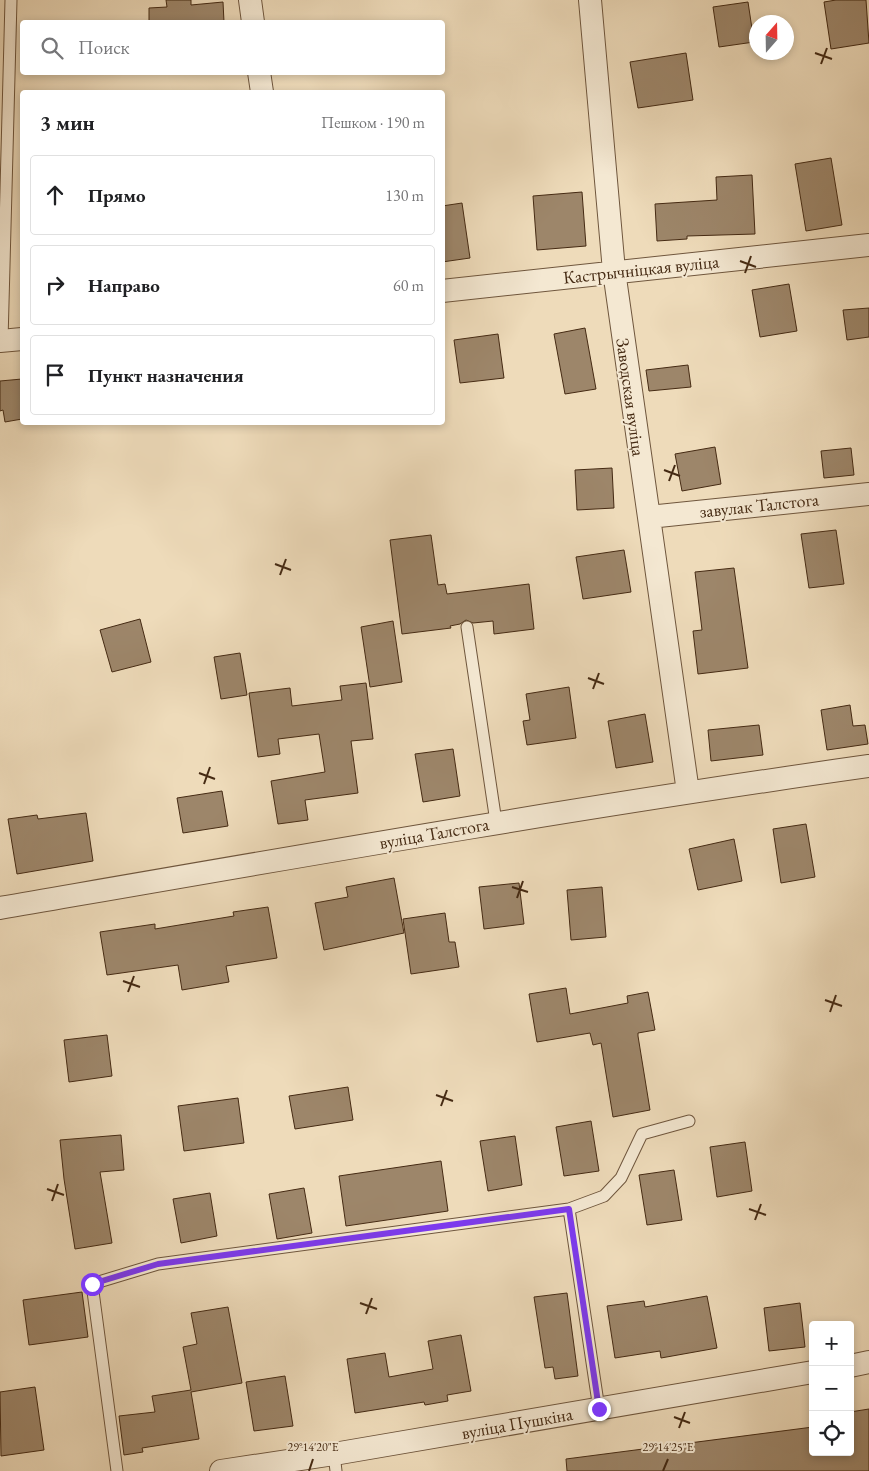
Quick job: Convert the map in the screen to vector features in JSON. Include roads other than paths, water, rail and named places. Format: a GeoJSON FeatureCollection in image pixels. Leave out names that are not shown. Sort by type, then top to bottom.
{"type":"FeatureCollection","features":[{"type":"Feature","properties":{"kind":"street"},"geometry":{"type":"LineString","coordinates":[[250,0],[252,20]]}},
{"type":"Feature","properties":{"kind":"street","name":"Заводская вуліца"},"geometry":{"type":"LineString","coordinates":[[590,0],[614,271],[688,792]]}},
{"type":"Feature","properties":{"kind":"street"},"geometry":{"type":"LineString","coordinates":[[259,75],[262,90]]}},
{"type":"Feature","properties":{"kind":"street","name":"Кастрычніцкая вуліца"},"geometry":{"type":"LineString","coordinates":[[445,292],[614,271],[869,246]]}},
{"type":"Feature","properties":{"kind":"street","name":"завулак Талстога"},"geometry":{"type":"LineString","coordinates":[[649,517],[869,494]]}},
{"type":"Feature","properties":{"kind":"street","name":"вуліца Талстога"},"geometry":{"type":"LineString","coordinates":[[0,908],[496,822],[869,766]]}},
{"type":"Feature","properties":{"kind":"street"},"geometry":{"type":"LineString","coordinates":[[854,1365],[869,1362]]}},
{"type":"Feature","properties":{"kind":"street","name":"вуліца Пушкіна"},"geometry":{"type":"LineString","coordinates":[[222,1471],[335,1463],[599,1409],[809,1373]]}},
{"type":"Feature","properties":{"kind":"lane"},"geometry":{"type":"LineString","coordinates":[[8,340],[11,0]]}},
{"type":"Feature","properties":{"kind":"lane"},"geometry":{"type":"LineString","coordinates":[[467,627],[496,822]]}},
{"type":"Feature","properties":{"kind":"lane"},"geometry":{"type":"LineString","coordinates":[[117,1471],[92,1284],[158,1264],[569,1209],[604,1196],[621,1178],[642,1134],[688,1121]]}},
{"type":"Feature","properties":{"kind":"lane"},"geometry":{"type":"LineString","coordinates":[[569,1209],[599,1409]]}}]}
